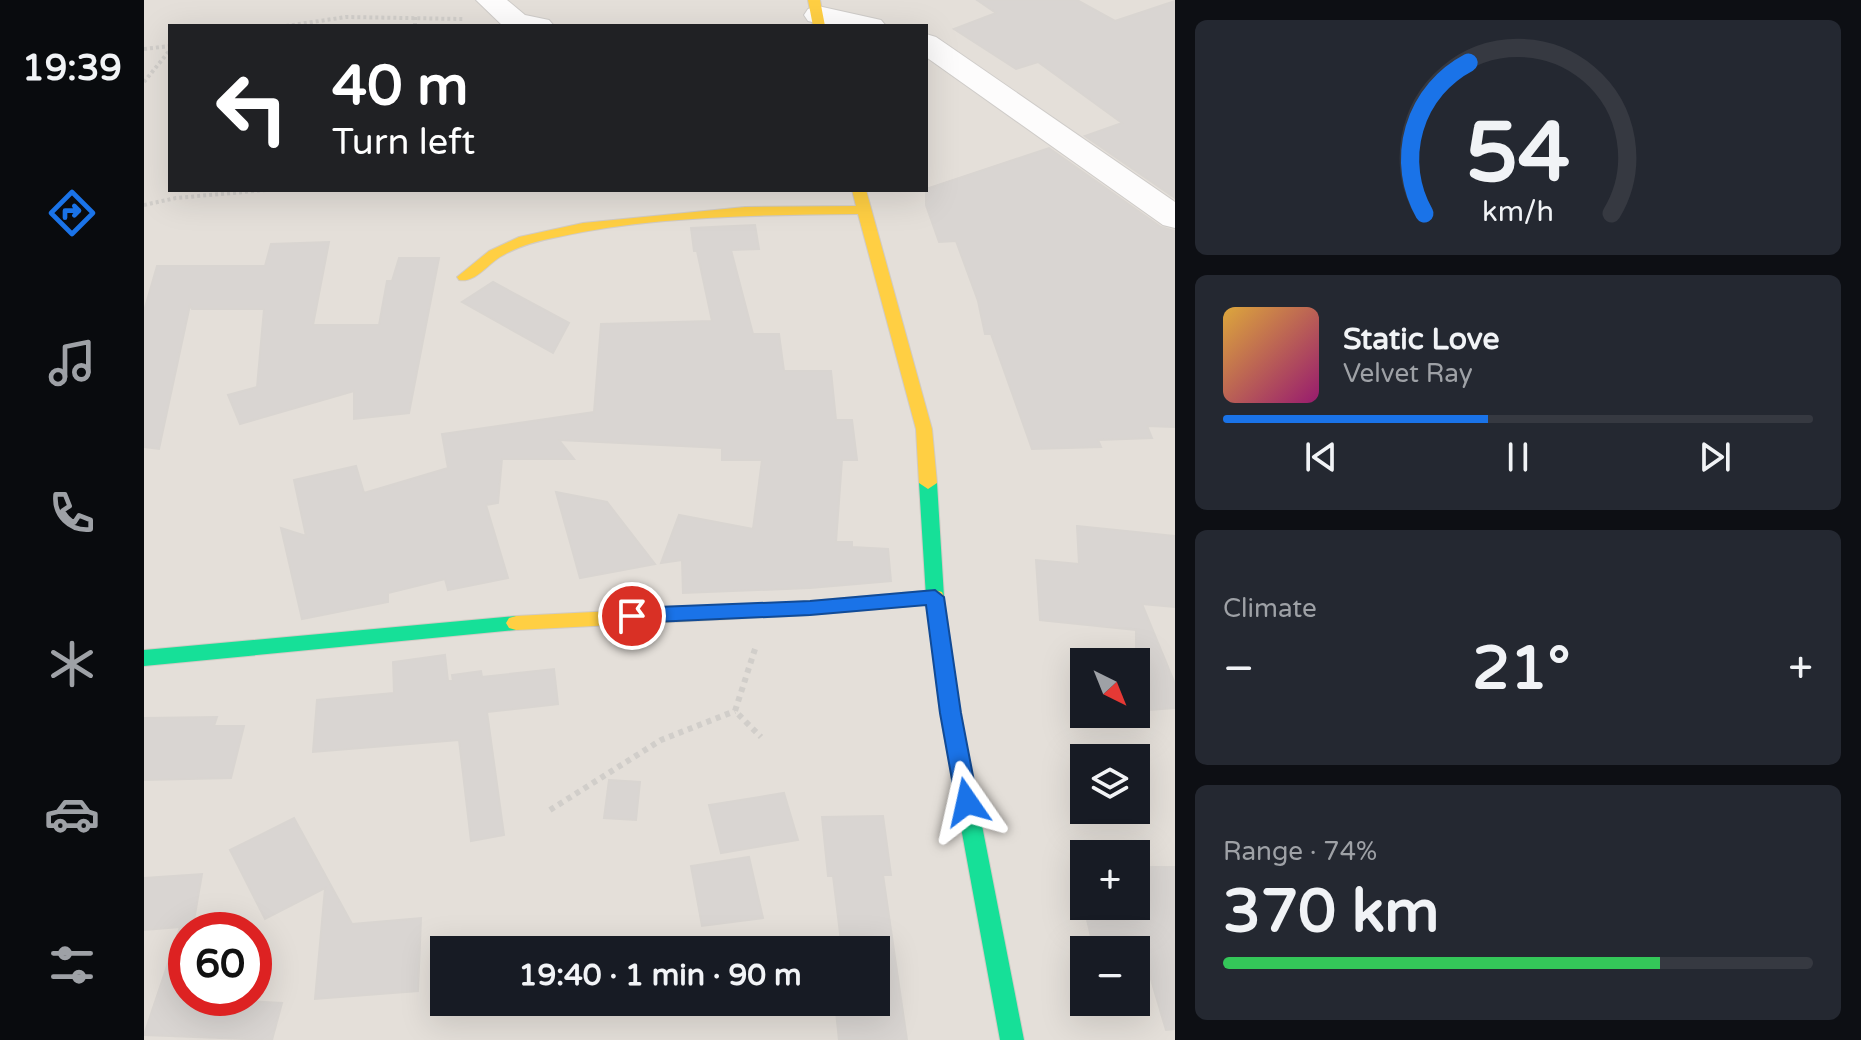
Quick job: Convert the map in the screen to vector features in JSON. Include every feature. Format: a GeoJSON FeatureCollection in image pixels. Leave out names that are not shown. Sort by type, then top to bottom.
{"type":"FeatureCollection","features":[{"type":"Feature","properties":{"kind":"street"},"geometry":{"type":"LineString","coordinates":[[490,0],[527,24]]}},
{"type":"Feature","properties":{"kind":"street"},"geometry":{"type":"LineString","coordinates":[[817,14],[862,24]]}},
{"type":"Feature","properties":{"kind":"street"},"geometry":{"type":"LineString","coordinates":[[928,44],[1175,218]]}},
{"type":"Feature","properties":{"kind":"street"},"geometry":{"type":"LineString","coordinates":[[860,192],[924,429],[935,597],[950,713],[1012,1040]]}},
{"type":"Feature","properties":{"kind":"street"},"geometry":{"type":"LineString","coordinates":[[464,277],[494,254],[524,240],[583,227],[745,211],[864,210]]}},
{"type":"Feature","properties":{"kind":"street"},"geometry":{"type":"LineString","coordinates":[[144,658],[573,618],[810,608],[935,597]]}},
{"type":"Feature","properties":{"kind":"path"},"geometry":{"type":"LineString","coordinates":[[299,24],[346,17],[415,17],[527,24]]}},
{"type":"Feature","properties":{"kind":"path"},"geometry":{"type":"LineString","coordinates":[[415,17],[415,24]]}},
{"type":"Feature","properties":{"kind":"path"},"geometry":{"type":"LineString","coordinates":[[144,49],[168,48]]}},
{"type":"Feature","properties":{"kind":"path"},"geometry":{"type":"LineString","coordinates":[[144,82],[168,51]]}},
{"type":"Feature","properties":{"kind":"path"},"geometry":{"type":"LineString","coordinates":[[144,205],[176,198],[244,192]]}},
{"type":"Feature","properties":{"kind":"path"},"geometry":{"type":"LineString","coordinates":[[735,711],[756,645]]}},
{"type":"Feature","properties":{"kind":"path"},"geometry":{"type":"LineString","coordinates":[[735,711],[761,737]]}},
{"type":"Feature","properties":{"kind":"path"},"geometry":{"type":"LineString","coordinates":[[550,810],[662,738],[694,723],[735,711]]}},
{"type":"Feature","properties":{"kind":"shaded area"},"geometry":{"type":"Polygon","coordinates":[[[144,0],[1175,0],[1175,1040],[144,1040],[144,0]]]}},
{"type":"Feature","properties":{"kind":"building"},"geometry":{"type":"Polygon","coordinates":[[[977,0],[1077,0],[1115,21],[1175,1],[1175,198],[1085,136],[1122,123],[1038,62],[1016,69],[954,29],[996,13],[977,0]]]}},
{"type":"Feature","properties":{"kind":"building"},"geometry":{"type":"Polygon","coordinates":[[[1049,148],[1161,227],[1175,231],[1175,427],[1147,426],[1152,438],[1098,440],[1101,447],[1032,449],[991,334],[985,334],[978,301],[956,241],[939,242],[926,205],[928,188],[1049,148]]]}},
{"type":"Feature","properties":{"kind":"building"},"geometry":{"type":"Polygon","coordinates":[[[755,225],[759,249],[731,250],[753,334],[779,334],[784,371],[831,371],[836,420],[852,420],[857,460],[842,460],[836,542],[852,542],[852,547],[888,549],[891,581],[683,593],[682,560],[661,563],[679,515],[753,529],[762,460],[722,460],[722,448],[559,440],[574,459],[502,459],[498,503],[486,505],[508,578],[448,590],[445,579],[388,593],[388,602],[302,619],[281,528],[306,536],[294,480],[356,466],[364,493],[448,468],[442,434],[594,412],[601,324],[712,321],[691,228],[755,225]]]}},
{"type":"Feature","properties":{"kind":"building"},"geometry":{"type":"Polygon","coordinates":[[[329,242],[313,325],[379,325],[387,281],[392,281],[399,258],[439,258],[409,413],[354,419],[354,391],[240,424],[228,395],[257,387],[264,309],[192,309],[190,305],[159,449],[144,447],[144,311],[157,266],[265,266],[271,244],[329,242]]]}},
{"type":"Feature","properties":{"kind":"building"},"geometry":{"type":"Polygon","coordinates":[[[493,282],[569,323],[553,353],[462,302],[493,282]]]}},
{"type":"Feature","properties":{"kind":"building"},"geometry":{"type":"Polygon","coordinates":[[[556,492],[607,502],[655,564],[580,578],[556,492]]]}},
{"type":"Feature","properties":{"kind":"building"},"geometry":{"type":"Polygon","coordinates":[[[1077,526],[1175,536],[1175,607],[1142,604],[1175,684],[1175,708],[1150,710],[1150,648],[1136,648],[1136,630],[1040,620],[1036,560],[1079,564],[1077,526]]]}},
{"type":"Feature","properties":{"kind":"building"},"geometry":{"type":"Polygon","coordinates":[[[445,655],[448,681],[453,681],[452,675],[481,671],[482,677],[554,669],[558,704],[487,712],[504,835],[471,841],[459,740],[313,752],[317,700],[394,693],[393,662],[445,655]]]}},
{"type":"Feature","properties":{"kind":"building"},"geometry":{"type":"Polygon","coordinates":[[[217,717],[214,726],[244,726],[231,778],[144,780],[144,718],[217,717]]]}},
{"type":"Feature","properties":{"kind":"building"},"geometry":{"type":"Polygon","coordinates":[[[609,780],[640,782],[636,820],[604,818],[609,780]]]}},
{"type":"Feature","properties":{"kind":"building"},"geometry":{"type":"Polygon","coordinates":[[[784,793],[798,840],[721,853],[709,805],[784,793]]]}},
{"type":"Feature","properties":{"kind":"building"},"geometry":{"type":"Polygon","coordinates":[[[883,816],[891,875],[883,875],[907,1040],[839,1040],[836,1016],[890,1016],[890,936],[840,936],[833,876],[828,876],[822,817],[883,816]]]}},
{"type":"Feature","properties":{"kind":"building"},"geometry":{"type":"Polygon","coordinates":[[[294,818],[352,924],[421,918],[418,991],[315,999],[325,888],[272,915],[272,912],[261,912],[230,850],[294,818]]]}},
{"type":"Feature","properties":{"kind":"building"},"geometry":{"type":"Polygon","coordinates":[[[749,857],[763,918],[702,926],[691,866],[749,857]]]}},
{"type":"Feature","properties":{"kind":"building"},"geometry":{"type":"Polygon","coordinates":[[[1150,867],[1175,867],[1175,1029],[1166,1030],[1150,976],[1150,936],[1091,936],[1087,920],[1150,920],[1150,867]]]}},
{"type":"Feature","properties":{"kind":"building"},"geometry":{"type":"Polygon","coordinates":[[[202,874],[195,912],[168,912],[168,928],[144,930],[144,878],[202,874]]]}},
{"type":"Feature","properties":{"kind":"building"},"geometry":{"type":"Polygon","coordinates":[[[168,963],[168,1016],[272,1016],[272,1002],[282,1003],[272,1040],[144,1035],[168,963]]]}},
{"type":"Feature","properties":{"kind":"traffic: fast"},"geometry":{"type":"LineString","coordinates":[[928,483],[935,597],[950,713],[1012,1040]]}},
{"type":"Feature","properties":{"kind":"traffic: fast"},"geometry":{"type":"LineString","coordinates":[[144,658],[516,623]]}},
{"type":"Feature","properties":{"kind":"traffic: slow"},"geometry":{"type":"LineString","coordinates":[[814,0],[819,24]]}},
{"type":"Feature","properties":{"kind":"traffic: slow"},"geometry":{"type":"LineString","coordinates":[[860,192],[924,429],[928,483]]}},
{"type":"Feature","properties":{"kind":"traffic: slow"},"geometry":{"type":"LineString","coordinates":[[464,277],[494,254],[524,240],[583,227],[745,211],[864,210]]}},
{"type":"Feature","properties":{"kind":"traffic: slow"},"geometry":{"type":"LineString","coordinates":[[516,623],[810,608],[935,597]]}},
{"type":"Feature","properties":{"kind":"route"},"geometry":{"type":"LineString","coordinates":[[632,616],[810,608],[935,597],[950,713],[967,802]]}}]}
